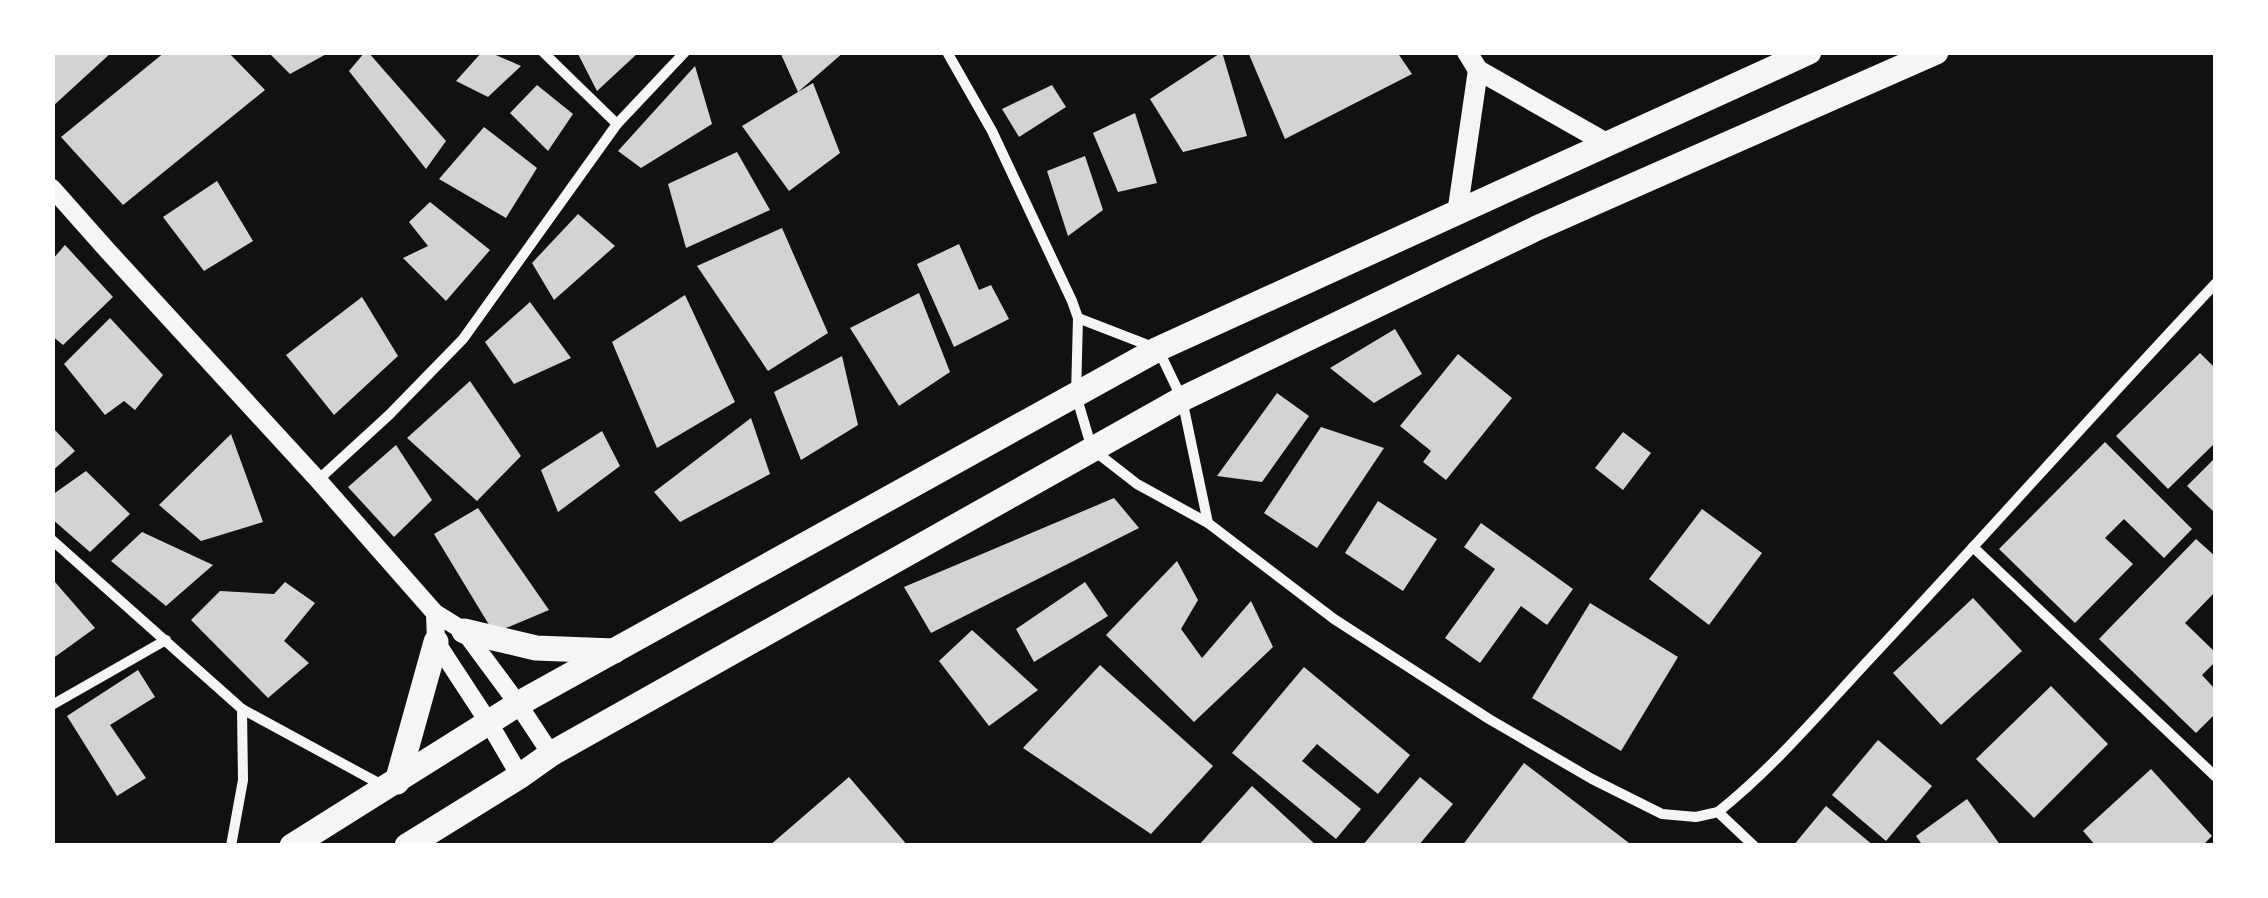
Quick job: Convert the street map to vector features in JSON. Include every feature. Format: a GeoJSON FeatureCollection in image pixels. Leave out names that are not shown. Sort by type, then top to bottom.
{"type":"FeatureCollection","features":[{"type":"Feature","properties":{"kind":"main road"},"geometry":{"type":"LineString","coordinates":[[292,846],[518,704],[1158,349],[1809,52]]}},
{"type":"Feature","properties":{"kind":"main road"},"geometry":{"type":"LineString","coordinates":[[407,846],[551,754],[1182,399],[1537,228],[1936,52]]}},
{"type":"Feature","properties":{"kind":"main road"},"geometry":{"type":"LineString","coordinates":[[1457,214],[1474,59],[1608,144]]}},
{"type":"Feature","properties":{"kind":"main road"},"geometry":{"type":"LineString","coordinates":[[464,631],[536,648],[614,650]]}},
{"type":"Feature","properties":{"kind":"main road"},"geometry":{"type":"LineString","coordinates":[[392,785],[436,642]]}},
{"type":"Feature","properties":{"kind":"street"},"geometry":{"type":"LineString","coordinates":[[544,52],[617,124]]}},
{"type":"Feature","properties":{"kind":"street"},"geometry":{"type":"LineString","coordinates":[[318,480],[389,416],[463,339],[617,124],[685,52]]}},
{"type":"Feature","properties":{"kind":"street"},"geometry":{"type":"LineString","coordinates":[[947,52],[992,130],[1058,267],[1078,318],[1076,395],[1092,449],[1138,484],[1208,523],[1334,619],[1489,719],[1662,814],[1696,817],[1718,812],[1734,800],[2216,283]]}},
{"type":"Feature","properties":{"kind":"street"},"geometry":{"type":"LineString","coordinates":[[52,188],[435,613],[464,631],[551,754]]}},
{"type":"Feature","properties":{"kind":"street"},"geometry":{"type":"LineString","coordinates":[[1078,318],[1158,349],[1182,399],[1208,523]]}},
{"type":"Feature","properties":{"kind":"street"},"geometry":{"type":"LineString","coordinates":[[52,540],[242,709],[392,785]]}},
{"type":"Feature","properties":{"kind":"street"},"geometry":{"type":"LineString","coordinates":[[1973,547],[2216,777]]}},
{"type":"Feature","properties":{"kind":"street"},"geometry":{"type":"LineString","coordinates":[[435,613],[436,642],[520,776]]}},
{"type":"Feature","properties":{"kind":"street"},"geometry":{"type":"LineString","coordinates":[[52,705],[166,640]]}},
{"type":"Feature","properties":{"kind":"street"},"geometry":{"type":"LineString","coordinates":[[231,846],[243,780],[242,709]]}},
{"type":"Feature","properties":{"kind":"street"},"geometry":{"type":"LineString","coordinates":[[1718,812],[1754,846]]}},
{"type":"Feature","properties":{"kind":"building"},"geometry":{"type":"Polygon","coordinates":[[[52,52],[112,52],[52,107],[52,52]]]}},
{"type":"Feature","properties":{"kind":"building"},"geometry":{"type":"Polygon","coordinates":[[[165,52],[228,52],[265,90],[123,205],[61,137],[165,52]]]}},
{"type":"Feature","properties":{"kind":"building"},"geometry":{"type":"Polygon","coordinates":[[[268,52],[330,52],[290,74],[268,52]]]}},
{"type":"Feature","properties":{"kind":"building"},"geometry":{"type":"Polygon","coordinates":[[[365,52],[446,141],[426,169],[349,71],[365,52]]]}},
{"type":"Feature","properties":{"kind":"building"},"geometry":{"type":"Polygon","coordinates":[[[482,52],[521,66],[488,97],[456,81],[482,52]]]}},
{"type":"Feature","properties":{"kind":"building"},"geometry":{"type":"Polygon","coordinates":[[[577,52],[639,52],[597,91],[577,52]]]}},
{"type":"Feature","properties":{"kind":"building"},"geometry":{"type":"Polygon","coordinates":[[[780,52],[844,52],[798,92],[780,52]]]}},
{"type":"Feature","properties":{"kind":"building"},"geometry":{"type":"Polygon","coordinates":[[[1222,52],[1247,136],[1183,152],[1150,99],[1222,52]]]}},
{"type":"Feature","properties":{"kind":"building"},"geometry":{"type":"Polygon","coordinates":[[[1248,52],[1397,52],[1412,74],[1285,139],[1248,52]]]}},
{"type":"Feature","properties":{"kind":"building"},"geometry":{"type":"Polygon","coordinates":[[[695,66],[712,124],[641,168],[618,151],[695,66]]]}},
{"type":"Feature","properties":{"kind":"building"},"geometry":{"type":"Polygon","coordinates":[[[813,83],[840,153],[789,191],[742,126],[813,83]]]}},
{"type":"Feature","properties":{"kind":"building"},"geometry":{"type":"Polygon","coordinates":[[[537,85],[573,114],[548,151],[510,113],[537,85]]]}},
{"type":"Feature","properties":{"kind":"building"},"geometry":{"type":"Polygon","coordinates":[[[1052,85],[1066,107],[1019,137],[1002,109],[1052,85]]]}},
{"type":"Feature","properties":{"kind":"building"},"geometry":{"type":"Polygon","coordinates":[[[1135,113],[1157,183],[1118,192],[1093,133],[1135,113]]]}},
{"type":"Feature","properties":{"kind":"building"},"geometry":{"type":"Polygon","coordinates":[[[484,127],[537,168],[506,218],[439,179],[484,127]]]}},
{"type":"Feature","properties":{"kind":"building"},"geometry":{"type":"Polygon","coordinates":[[[737,152],[770,210],[686,248],[668,184],[737,152]]]}},
{"type":"Feature","properties":{"kind":"building"},"geometry":{"type":"Polygon","coordinates":[[[1085,156],[1103,210],[1068,236],[1047,171],[1085,156]]]}},
{"type":"Feature","properties":{"kind":"building"},"geometry":{"type":"Polygon","coordinates":[[[217,181],[253,241],[204,271],[163,217],[217,181]]]}},
{"type":"Feature","properties":{"kind":"building"},"geometry":{"type":"Polygon","coordinates":[[[430,202],[490,250],[446,301],[403,258],[428,246],[409,222],[430,202]]]}},
{"type":"Feature","properties":{"kind":"building"},"geometry":{"type":"Polygon","coordinates":[[[578,214],[615,246],[554,300],[532,263],[578,214]]]}},
{"type":"Feature","properties":{"kind":"building"},"geometry":{"type":"Polygon","coordinates":[[[782,228],[828,333],[768,371],[697,266],[782,228]]]}},
{"type":"Feature","properties":{"kind":"building"},"geometry":{"type":"Polygon","coordinates":[[[959,244],[979,290],[991,285],[1009,319],[954,347],[917,264],[959,244]]]}},
{"type":"Feature","properties":{"kind":"building"},"geometry":{"type":"Polygon","coordinates":[[[65,245],[113,297],[63,345],[52,336],[52,260],[65,245]]]}},
{"type":"Feature","properties":{"kind":"building"},"geometry":{"type":"Polygon","coordinates":[[[919,293],[950,372],[899,406],[850,328],[919,293]]]}},
{"type":"Feature","properties":{"kind":"building"},"geometry":{"type":"Polygon","coordinates":[[[685,295],[735,402],[657,448],[612,342],[685,295]]]}},
{"type":"Feature","properties":{"kind":"building"},"geometry":{"type":"Polygon","coordinates":[[[362,297],[398,356],[334,415],[286,355],[362,297]]]}},
{"type":"Feature","properties":{"kind":"building"},"geometry":{"type":"Polygon","coordinates":[[[530,302],[571,358],[514,384],[485,342],[530,302]]]}},
{"type":"Feature","properties":{"kind":"building"},"geometry":{"type":"Polygon","coordinates":[[[110,318],[163,375],[135,410],[124,401],[105,415],[64,364],[110,318]]]}},
{"type":"Feature","properties":{"kind":"building"},"geometry":{"type":"Polygon","coordinates":[[[1395,329],[1422,374],[1374,403],[1330,368],[1395,329]]]}},
{"type":"Feature","properties":{"kind":"building"},"geometry":{"type":"Polygon","coordinates":[[[2200,353],[2216,369],[2216,442],[2168,489],[2116,436],[2200,353]]]}},
{"type":"Feature","properties":{"kind":"building"},"geometry":{"type":"Polygon","coordinates":[[[1458,354],[1512,398],[1446,480],[1423,462],[1431,451],[1400,426],[1458,354]]]}},
{"type":"Feature","properties":{"kind":"building"},"geometry":{"type":"Polygon","coordinates":[[[842,356],[858,425],[801,460],[774,392],[842,356]]]}},
{"type":"Feature","properties":{"kind":"building"},"geometry":{"type":"Polygon","coordinates":[[[470,381],[521,456],[477,501],[407,438],[470,381]]]}},
{"type":"Feature","properties":{"kind":"building"},"geometry":{"type":"Polygon","coordinates":[[[1277,393],[1309,416],[1262,482],[1217,476],[1277,393]]]}},
{"type":"Feature","properties":{"kind":"building"},"geometry":{"type":"Polygon","coordinates":[[[751,418],[770,474],[680,522],[654,492],[751,418]]]}},
{"type":"Feature","properties":{"kind":"building"},"geometry":{"type":"Polygon","coordinates":[[[52,427],[75,451],[52,471],[52,427]]]}},
{"type":"Feature","properties":{"kind":"building"},"geometry":{"type":"Polygon","coordinates":[[[1321,427],[1384,448],[1317,548],[1264,513],[1321,427]]]}},
{"type":"Feature","properties":{"kind":"building"},"geometry":{"type":"Polygon","coordinates":[[[602,431],[620,466],[558,512],[541,470],[602,431]]]}},
{"type":"Feature","properties":{"kind":"building"},"geometry":{"type":"Polygon","coordinates":[[[1623,432],[1651,453],[1623,490],[1595,468],[1623,432]]]}},
{"type":"Feature","properties":{"kind":"building"},"geometry":{"type":"Polygon","coordinates":[[[231,434],[263,522],[201,541],[159,505],[231,434]]]}},
{"type":"Feature","properties":{"kind":"building"},"geometry":{"type":"Polygon","coordinates":[[[2105,442],[2192,529],[2164,558],[2124,519],[2105,538],[2133,564],[2075,623],[1999,549],[2105,442]]]}},
{"type":"Feature","properties":{"kind":"building"},"geometry":{"type":"Polygon","coordinates":[[[396,445],[432,500],[394,537],[348,487],[396,445]]]}},
{"type":"Feature","properties":{"kind":"building"},"geometry":{"type":"Polygon","coordinates":[[[2216,457],[2216,508],[2213,511],[2187,486],[2216,457]]]}},
{"type":"Feature","properties":{"kind":"building"},"geometry":{"type":"Polygon","coordinates":[[[86,471],[130,514],[90,552],[52,519],[52,495],[86,471]]]}},
{"type":"Feature","properties":{"kind":"building"},"geometry":{"type":"Polygon","coordinates":[[[1114,498],[1139,528],[931,633],[904,587],[1114,498]]]}},
{"type":"Feature","properties":{"kind":"building"},"geometry":{"type":"Polygon","coordinates":[[[1378,501],[1437,539],[1403,591],[1345,553],[1378,501]]]}},
{"type":"Feature","properties":{"kind":"building"},"geometry":{"type":"Polygon","coordinates":[[[478,508],[549,610],[494,633],[434,534],[478,508]]]}},
{"type":"Feature","properties":{"kind":"building"},"geometry":{"type":"Polygon","coordinates":[[[1702,509],[1762,553],[1709,625],[1649,579],[1702,509]]]}},
{"type":"Feature","properties":{"kind":"building"},"geometry":{"type":"Polygon","coordinates":[[[1481,523],[1573,589],[1547,625],[1521,606],[1480,663],[1445,638],[1495,569],[1464,547],[1481,523]]]}},
{"type":"Feature","properties":{"kind":"building"},"geometry":{"type":"Polygon","coordinates":[[[142,532],[213,565],[166,606],[111,561],[142,532]]]}},
{"type":"Feature","properties":{"kind":"building"},"geometry":{"type":"Polygon","coordinates":[[[2196,539],[2216,557],[2216,591],[2185,623],[2216,653],[2216,661],[2202,675],[2213,687],[2216,685],[2216,713],[2196,733],[2099,639],[2196,539]]]}},
{"type":"Feature","properties":{"kind":"building"},"geometry":{"type":"Polygon","coordinates":[[[1177,561],[1198,600],[1181,629],[1202,658],[1251,601],[1273,647],[1194,722],[1106,635],[1177,561]]]}},
{"type":"Feature","properties":{"kind":"building"},"geometry":{"type":"Polygon","coordinates":[[[55,582],[95,628],[52,659],[52,584],[55,582]]]}},
{"type":"Feature","properties":{"kind":"building"},"geometry":{"type":"Polygon","coordinates":[[[285,582],[315,603],[284,641],[309,663],[268,698],[191,620],[220,591],[274,594],[285,582]]]}},
{"type":"Feature","properties":{"kind":"building"},"geometry":{"type":"Polygon","coordinates":[[[1085,582],[1108,616],[1034,662],[1016,629],[1085,582]]]}},
{"type":"Feature","properties":{"kind":"building"},"geometry":{"type":"Polygon","coordinates":[[[1973,598],[2022,651],[1941,725],[1893,673],[1973,598]]]}},
{"type":"Feature","properties":{"kind":"building"},"geometry":{"type":"Polygon","coordinates":[[[1590,603],[1678,657],[1621,751],[1532,698],[1590,603]]]}},
{"type":"Feature","properties":{"kind":"building"},"geometry":{"type":"Polygon","coordinates":[[[972,630],[1038,690],[989,726],[939,661],[972,630]]]}},
{"type":"Feature","properties":{"kind":"building"},"geometry":{"type":"Polygon","coordinates":[[[1100,665],[1213,766],[1151,834],[1023,748],[1100,665]]]}},
{"type":"Feature","properties":{"kind":"building"},"geometry":{"type":"Polygon","coordinates":[[[1304,667],[1410,755],[1378,794],[1317,744],[1302,761],[1361,809],[1336,839],[1232,753],[1304,667]]]}},
{"type":"Feature","properties":{"kind":"building"},"geometry":{"type":"Polygon","coordinates":[[[138,670],[155,697],[110,725],[146,778],[117,796],[67,716],[138,670]]]}},
{"type":"Feature","properties":{"kind":"building"},"geometry":{"type":"Polygon","coordinates":[[[2051,686],[2108,744],[2034,818],[1976,759],[2051,686]]]}},
{"type":"Feature","properties":{"kind":"building"},"geometry":{"type":"Polygon","coordinates":[[[1878,740],[1932,786],[1886,841],[1832,795],[1878,740]]]}},
{"type":"Feature","properties":{"kind":"building"},"geometry":{"type":"Polygon","coordinates":[[[1524,763],[1633,846],[1462,846],[1524,763]]]}},
{"type":"Feature","properties":{"kind":"building"},"geometry":{"type":"Polygon","coordinates":[[[2151,769],[2212,836],[2202,846],[2096,846],[2083,831],[2151,769]]]}},
{"type":"Feature","properties":{"kind":"building"},"geometry":{"type":"Polygon","coordinates":[[[849,777],[908,846],[769,846],[849,777]]]}},
{"type":"Feature","properties":{"kind":"building"},"geometry":{"type":"Polygon","coordinates":[[[1420,777],[1453,804],[1418,846],[1362,846],[1420,777]]]}},
{"type":"Feature","properties":{"kind":"building"},"geometry":{"type":"Polygon","coordinates":[[[1252,786],[1317,846],[1198,846],[1252,786]]]}},
{"type":"Feature","properties":{"kind":"building"},"geometry":{"type":"Polygon","coordinates":[[[1967,799],[2001,846],[1923,846],[1916,836],[1967,799]]]}},
{"type":"Feature","properties":{"kind":"building"},"geometry":{"type":"Polygon","coordinates":[[[1826,806],[1874,846],[1793,846],[1826,806]]]}}]}
